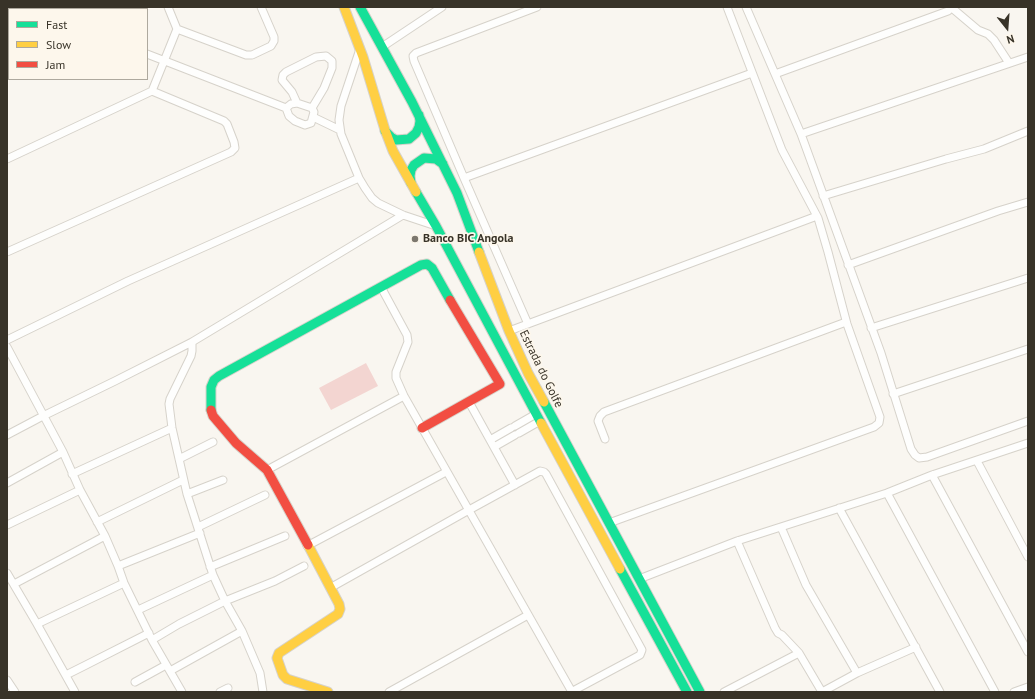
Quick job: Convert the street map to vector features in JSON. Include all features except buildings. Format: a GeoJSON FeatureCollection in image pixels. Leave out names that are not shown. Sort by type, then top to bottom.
{"type":"FeatureCollection","features":[{"type":"Feature","properties":{"kind":"main road","name":"Estrada do Golfe"},"geometry":{"type":"LineString","coordinates":[[344,7],[362,53],[392,151],[436,226],[687,692]]}},
{"type":"Feature","properties":{"kind":"main road","name":"Estrada do Golfe"},"geometry":{"type":"LineString","coordinates":[[360,7],[419,115],[457,193],[509,331],[532,380],[700,692]]}},
{"type":"Feature","properties":{"kind":"main road"},"geometry":{"type":"LineString","coordinates":[[385,130],[388,135],[394,138],[403,140],[409,139],[419,128],[419,115]]}},
{"type":"Feature","properties":{"kind":"main road"},"geometry":{"type":"LineString","coordinates":[[412,185],[410,179],[411,170],[419,161],[424,158],[430,158],[436,159],[443,164]]}},
{"type":"Feature","properties":{"kind":"main road"},"geometry":{"type":"LineString","coordinates":[[328,692],[287,678],[283,675],[277,658],[279,653],[338,614],[340,609],[339,604],[267,470],[236,443],[213,416],[211,410],[211,387],[214,380],[219,376],[421,265],[427,264],[432,268],[500,384],[422,428]]}},
{"type":"Feature","properties":{"kind":"street"},"geometry":{"type":"LineString","coordinates":[[7,159],[152,91],[177,29],[168,7]]}},
{"type":"Feature","properties":{"kind":"street"},"geometry":{"type":"LineString","coordinates":[[177,29],[246,55],[252,55],[270,46],[274,41],[274,37],[261,7]]}},
{"type":"Feature","properties":{"kind":"street"},"geometry":{"type":"LineString","coordinates":[[382,47],[442,7]]}},
{"type":"Feature","properties":{"kind":"street"},"geometry":{"type":"LineString","coordinates":[[528,324],[464,178],[413,56],[416,53],[537,7]]}},
{"type":"Feature","properties":{"kind":"street"},"geometry":{"type":"LineString","coordinates":[[609,523],[874,427],[879,423],[880,417],[846,322],[817,216],[782,150],[727,7]]}},
{"type":"Feature","properties":{"kind":"street"},"geometry":{"type":"LineString","coordinates":[[775,74],[948,11],[952,7],[978,30],[988,34],[1010,63]]}},
{"type":"Feature","properties":{"kind":"street"},"geometry":{"type":"LineString","coordinates":[[749,8],[801,134],[871,328],[911,449],[915,456],[919,458],[927,457],[1028,421]]}},
{"type":"Feature","properties":{"kind":"street"},"geometry":{"type":"LineString","coordinates":[[362,53],[341,106],[339,120],[341,134],[359,178],[372,198],[378,203],[403,215],[436,226]]}},
{"type":"Feature","properties":{"kind":"street"},"geometry":{"type":"LineString","coordinates":[[148,54],[286,108],[289,116],[295,121],[305,125],[311,123],[314,112],[312,108],[324,88],[332,68],[332,61],[326,56],[316,57],[283,75],[282,80],[292,92],[297,103]]}},
{"type":"Feature","properties":{"kind":"street"},"geometry":{"type":"LineString","coordinates":[[801,134],[1028,57]]}},
{"type":"Feature","properties":{"kind":"street"},"geometry":{"type":"LineString","coordinates":[[464,178],[752,73]]}},
{"type":"Feature","properties":{"kind":"street"},"geometry":{"type":"LineString","coordinates":[[7,252],[224,156],[235,148],[227,124],[224,121],[152,91]]}},
{"type":"Feature","properties":{"kind":"street"},"geometry":{"type":"LineString","coordinates":[[286,108],[291,104],[297,103],[312,108]]}},
{"type":"Feature","properties":{"kind":"street"},"geometry":{"type":"LineString","coordinates":[[313,117],[340,130]]}},
{"type":"Feature","properties":{"kind":"street"},"geometry":{"type":"LineString","coordinates":[[823,196],[984,149],[1028,131]]}},
{"type":"Feature","properties":{"kind":"street"},"geometry":{"type":"LineString","coordinates":[[7,340],[128,281],[359,178]]}},
{"type":"Feature","properties":{"kind":"street"},"geometry":{"type":"LineString","coordinates":[[848,265],[998,211],[1028,202]]}},
{"type":"Feature","properties":{"kind":"street"},"geometry":{"type":"LineString","coordinates":[[7,435],[192,342],[403,215]]}},
{"type":"Feature","properties":{"kind":"street"},"geometry":{"type":"LineString","coordinates":[[509,331],[817,216]]}},
{"type":"Feature","properties":{"kind":"street"},"geometry":{"type":"LineString","coordinates":[[871,328],[1028,278]]}},
{"type":"Feature","properties":{"kind":"street"},"geometry":{"type":"LineString","coordinates":[[330,588],[469,510],[540,471],[546,474],[642,650],[640,655],[572,692],[469,510],[446,472],[404,396],[396,378],[396,372],[408,342],[406,335],[381,287]]}},
{"type":"Feature","properties":{"kind":"street"},"geometry":{"type":"LineString","coordinates":[[605,439],[598,421],[604,412],[846,322]]}},
{"type":"Feature","properties":{"kind":"street"},"geometry":{"type":"LineString","coordinates":[[192,342],[191,356],[170,399],[169,404],[172,428],[183,480],[210,567],[225,601],[242,631],[260,673],[264,692]]}},
{"type":"Feature","properties":{"kind":"street"},"geometry":{"type":"LineString","coordinates":[[7,347],[63,452],[72,474],[105,536],[124,583],[150,636],[182,692]]}},
{"type":"Feature","properties":{"kind":"street"},"geometry":{"type":"LineString","coordinates":[[894,394],[1028,349]]}},
{"type":"Feature","properties":{"kind":"street"},"geometry":{"type":"LineString","coordinates":[[267,470],[404,396]]}},
{"type":"Feature","properties":{"kind":"street"},"geometry":{"type":"LineString","coordinates":[[469,402],[515,485]]}},
{"type":"Feature","properties":{"kind":"street"},"geometry":{"type":"LineString","coordinates":[[490,440],[513,427],[538,417]]}},
{"type":"Feature","properties":{"kind":"street"},"geometry":{"type":"LineString","coordinates":[[494,448],[517,434],[538,417]]}},
{"type":"Feature","properties":{"kind":"street"},"geometry":{"type":"LineString","coordinates":[[72,474],[172,428]]}},
{"type":"Feature","properties":{"kind":"street"},"geometry":{"type":"LineString","coordinates":[[179,459],[213,442]]}},
{"type":"Feature","properties":{"kind":"street"},"geometry":{"type":"LineString","coordinates":[[639,579],[737,541],[887,493],[932,475],[1027,446]]}},
{"type":"Feature","properties":{"kind":"street"},"geometry":{"type":"LineString","coordinates":[[7,483],[63,452]]}},
{"type":"Feature","properties":{"kind":"street"},"geometry":{"type":"LineString","coordinates":[[977,461],[1028,557]]}},
{"type":"Feature","properties":{"kind":"street"},"geometry":{"type":"LineString","coordinates":[[307,546],[446,472]]}},
{"type":"Feature","properties":{"kind":"street"},"geometry":{"type":"LineString","coordinates":[[932,475],[1028,652]]}},
{"type":"Feature","properties":{"kind":"street"},"geometry":{"type":"LineString","coordinates":[[97,522],[183,480]]}},
{"type":"Feature","properties":{"kind":"street"},"geometry":{"type":"LineString","coordinates":[[187,494],[223,480]]}},
{"type":"Feature","properties":{"kind":"street"},"geometry":{"type":"LineString","coordinates":[[7,525],[80,490]]}},
{"type":"Feature","properties":{"kind":"street"},"geometry":{"type":"LineString","coordinates":[[887,493],[995,692]]}},
{"type":"Feature","properties":{"kind":"street"},"geometry":{"type":"LineString","coordinates":[[118,566],[198,530],[265,495]]}},
{"type":"Feature","properties":{"kind":"street"},"geometry":{"type":"LineString","coordinates":[[839,508],[940,692]]}},
{"type":"Feature","properties":{"kind":"street"},"geometry":{"type":"LineString","coordinates":[[781,527],[806,585],[857,673]]}},
{"type":"Feature","properties":{"kind":"street"},"geometry":{"type":"LineString","coordinates":[[14,584],[105,536]]}},
{"type":"Feature","properties":{"kind":"street"},"geometry":{"type":"LineString","coordinates":[[210,567],[285,536]]}},
{"type":"Feature","properties":{"kind":"street"},"geometry":{"type":"LineString","coordinates":[[737,541],[775,628],[778,633],[782,635],[799,653],[822,692],[857,673],[916,647]]}},
{"type":"Feature","properties":{"kind":"street"},"geometry":{"type":"LineString","coordinates":[[66,676],[86,665],[179,624],[225,601],[275,581],[304,566]]}},
{"type":"Feature","properties":{"kind":"street"},"geometry":{"type":"LineString","coordinates":[[7,573],[75,692]]}},
{"type":"Feature","properties":{"kind":"street"},"geometry":{"type":"LineString","coordinates":[[138,610],[213,575]]}},
{"type":"Feature","properties":{"kind":"street"},"geometry":{"type":"LineString","coordinates":[[37,624],[124,583]]}},
{"type":"Feature","properties":{"kind":"street"},"geometry":{"type":"LineString","coordinates":[[389,692],[528,615]]}},
{"type":"Feature","properties":{"kind":"street"},"geometry":{"type":"LineString","coordinates":[[135,682],[168,668],[242,631]]}},
{"type":"Feature","properties":{"kind":"street"},"geometry":{"type":"LineString","coordinates":[[724,692],[799,653]]}},
{"type":"Feature","properties":{"kind":"street"},"geometry":{"type":"LineString","coordinates":[[7,680],[15,692]]}},
{"type":"Feature","properties":{"kind":"street"},"geometry":{"type":"LineString","coordinates":[[1014,692],[1028,687]]}},
{"type":"Feature","properties":{"kind":"street"},"geometry":{"type":"LineString","coordinates":[[220,692],[228,688]]}},
{"type":"Feature","properties":{"kind":"shaded area"},"geometry":{"type":"Polygon","coordinates":[[[366,363],[378,386],[331,410],[319,388],[366,363]]]}},
{"type":"Feature","properties":{"kind":"traffic: fast"},"geometry":{"type":"LineString","coordinates":[[360,7],[412,102],[457,193],[479,252]]}},
{"type":"Feature","properties":{"kind":"traffic: fast"},"geometry":{"type":"LineString","coordinates":[[385,131],[396,140],[409,139],[416,133],[419,127],[419,115]]}},
{"type":"Feature","properties":{"kind":"traffic: fast"},"geometry":{"type":"LineString","coordinates":[[411,183],[411,170],[414,165],[424,158],[436,159],[443,164]]}},
{"type":"Feature","properties":{"kind":"traffic: fast"},"geometry":{"type":"LineString","coordinates":[[416,192],[436,226],[541,423]]}},
{"type":"Feature","properties":{"kind":"traffic: fast"},"geometry":{"type":"LineString","coordinates":[[211,410],[211,387],[214,380],[219,376],[421,265],[427,264],[432,268],[450,300]]}},
{"type":"Feature","properties":{"kind":"traffic: fast"},"geometry":{"type":"LineString","coordinates":[[544,402],[700,692]]}},
{"type":"Feature","properties":{"kind":"traffic: fast"},"geometry":{"type":"LineString","coordinates":[[620,569],[687,692]]}},
{"type":"Feature","properties":{"kind":"traffic: slow"},"geometry":{"type":"LineString","coordinates":[[344,7],[363,57],[385,130],[393,151],[416,192]]}},
{"type":"Feature","properties":{"kind":"traffic: slow"},"geometry":{"type":"LineString","coordinates":[[479,252],[509,331],[528,373],[544,402]]}},
{"type":"Feature","properties":{"kind":"traffic: slow"},"geometry":{"type":"LineString","coordinates":[[541,423],[620,569]]}},
{"type":"Feature","properties":{"kind":"traffic: slow"},"geometry":{"type":"LineString","coordinates":[[308,545],[339,604],[340,609],[338,614],[279,653],[277,658],[283,675],[287,679],[328,692]]}},
{"type":"Feature","properties":{"kind":"traffic: jam"},"geometry":{"type":"LineString","coordinates":[[422,428],[500,384],[450,300]]}},
{"type":"Feature","properties":{"kind":"traffic: jam"},"geometry":{"type":"LineString","coordinates":[[211,410],[213,416],[236,443],[267,470],[308,545]]}},
{"type":"Feature","properties":{"kind":"place","name":"Banco BIC Angola"},"geometry":{"type":"Point","coordinates":[415,239]}}]}
